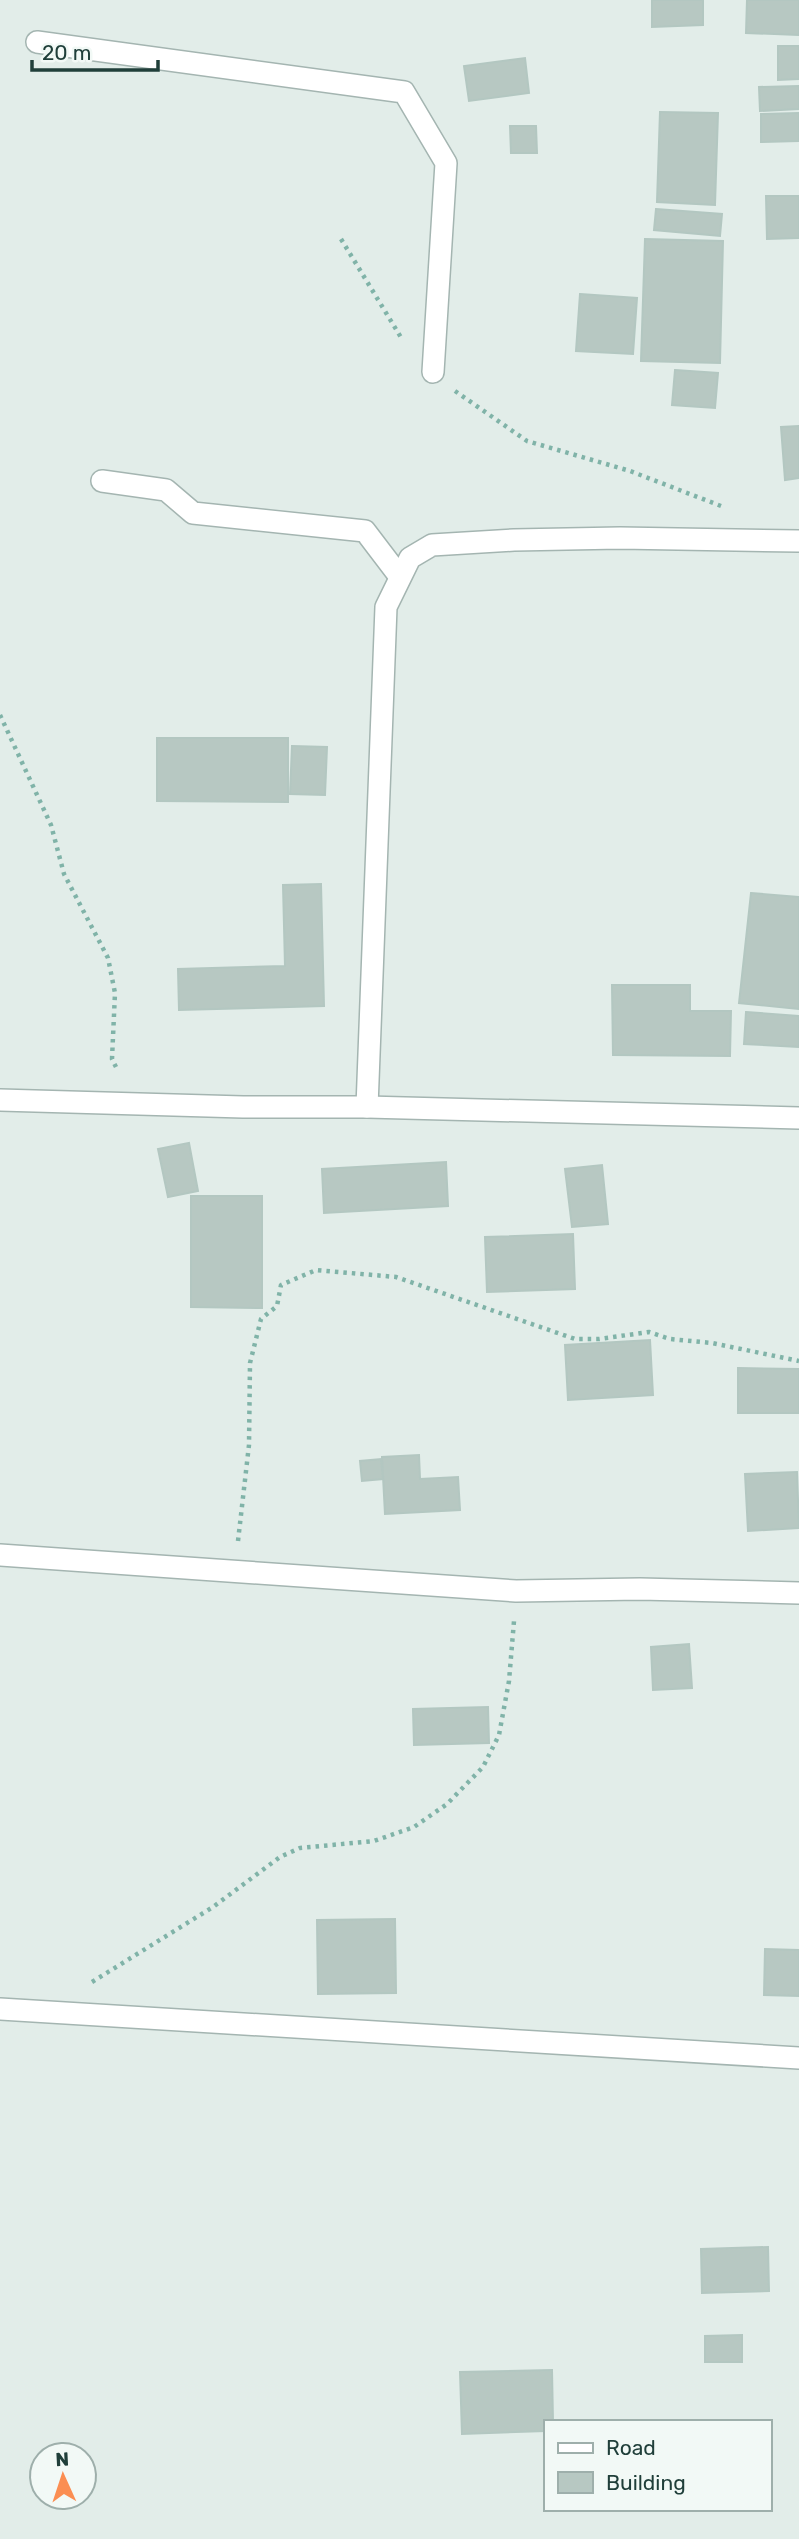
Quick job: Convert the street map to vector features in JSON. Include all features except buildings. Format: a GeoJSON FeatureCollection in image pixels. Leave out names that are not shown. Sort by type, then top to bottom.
{"type":"FeatureCollection","features":[{"type":"Feature","properties":{"kind":"street"},"geometry":{"type":"LineString","coordinates":[[37,42],[404,92],[446,163],[433,372]]}},
{"type":"Feature","properties":{"kind":"street"},"geometry":{"type":"LineString","coordinates":[[102,481],[166,490],[193,513],[365,531],[400,577]]}},
{"type":"Feature","properties":{"kind":"street"},"geometry":{"type":"LineString","coordinates":[[368,1107],[386,607],[410,558],[432,545],[514,540],[620,538],[799,541]]}},
{"type":"Feature","properties":{"kind":"street"},"geometry":{"type":"LineString","coordinates":[[0,1100],[799,1118]]}},
{"type":"Feature","properties":{"kind":"street"},"geometry":{"type":"LineString","coordinates":[[0,1555],[516,1591],[640,1589],[799,1593]]}},
{"type":"Feature","properties":{"kind":"street"},"geometry":{"type":"LineString","coordinates":[[0,2009],[799,2059]]}},
{"type":"Feature","properties":{"kind":"path"},"geometry":{"type":"LineString","coordinates":[[341,239],[410,353],[465,400],[527,441],[630,471],[715,502],[726,510]]}},
{"type":"Feature","properties":{"kind":"path"},"geometry":{"type":"LineString","coordinates":[[0,715],[51,825],[64,874],[108,958],[115,993],[112,1059],[132,1104]]}},
{"type":"Feature","properties":{"kind":"path"},"geometry":{"type":"LineString","coordinates":[[234,1572],[249,1446],[250,1363],[261,1319],[277,1306],[281,1285],[316,1270],[396,1277],[575,1339],[600,1339],[649,1332],[670,1339],[712,1343],[799,1361]]}},
{"type":"Feature","properties":{"kind":"path"},"geometry":{"type":"LineString","coordinates":[[87,1985],[213,1907],[281,1857],[300,1848],[374,1840],[414,1827],[447,1804],[483,1767],[499,1735],[509,1681],[516,1591]]}}]}
